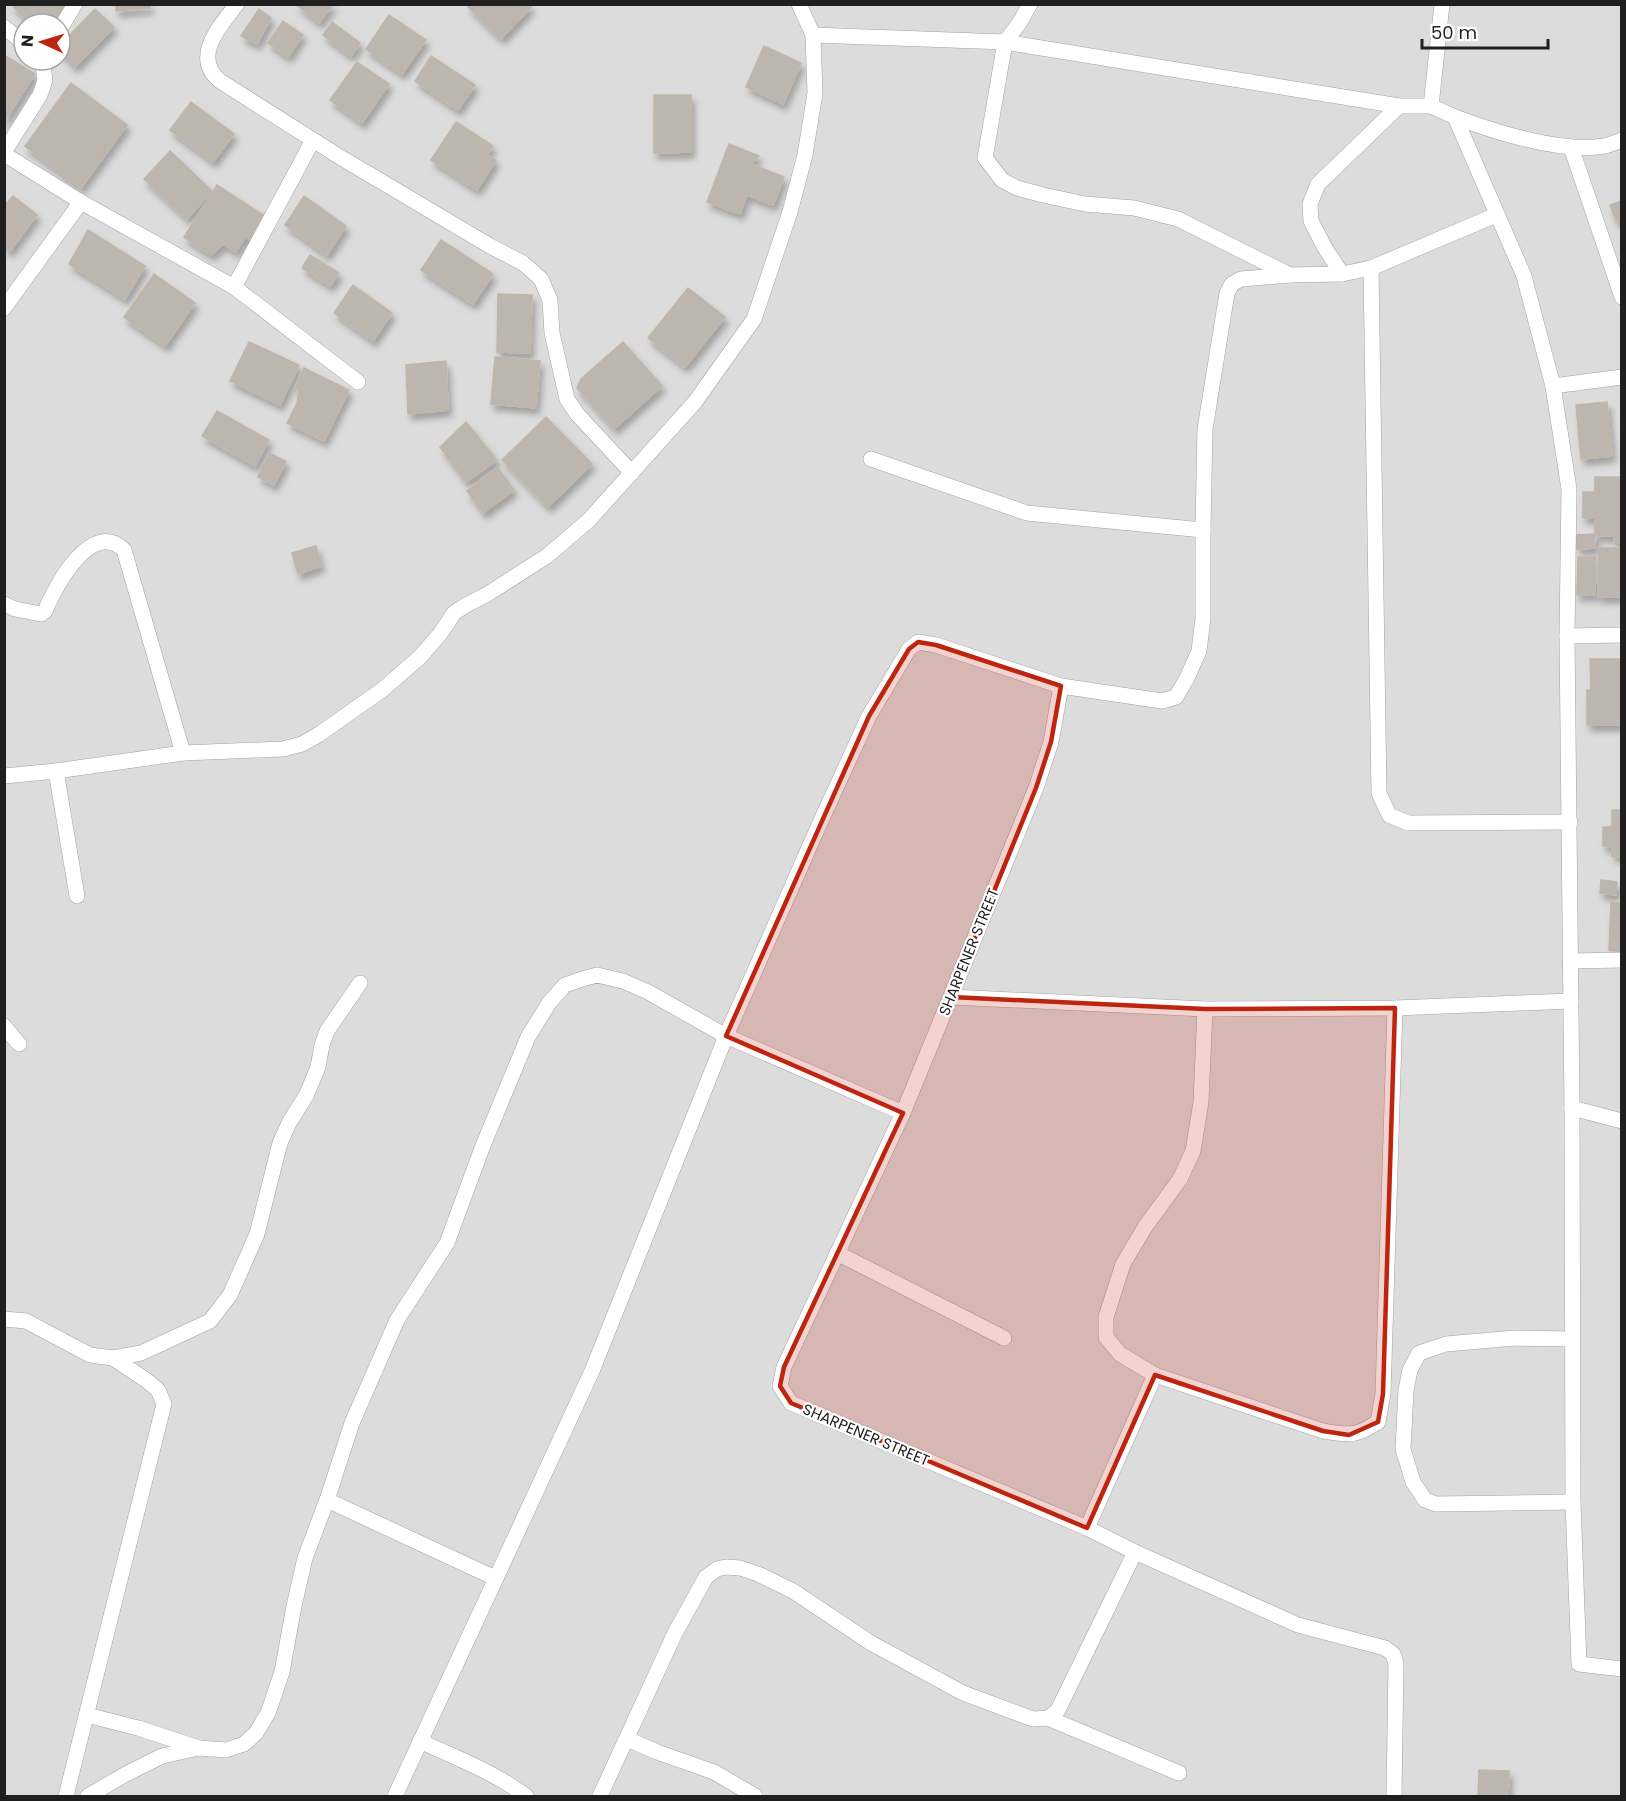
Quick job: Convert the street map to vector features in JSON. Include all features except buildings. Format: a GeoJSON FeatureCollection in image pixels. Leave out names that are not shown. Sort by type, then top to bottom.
{"type":"FeatureCollection","features":[{"type":"Feature","properties":{"kind":"street"},"geometry":{"type":"LineString","coordinates":[[237,4],[210,43],[208,63],[212,74],[313,140],[524,264],[541,279],[550,300],[552,333],[567,399],[576,414],[632,473]]}},
{"type":"Feature","properties":{"kind":"street"},"geometry":{"type":"LineString","coordinates":[[4,776],[183,753],[283,750],[302,744],[382,690],[420,657],[454,613],[486,596],[547,556],[589,520],[695,402],[754,319],[790,212],[805,154],[815,93],[813,35],[799,4]]}},
{"type":"Feature","properties":{"kind":"street"},"geometry":{"type":"LineString","coordinates":[[1030,4],[1005,42],[985,158],[1002,180],[1017,188],[1043,195],[1085,204],[1134,208],[1178,219],[1290,275]]}},
{"type":"Feature","properties":{"kind":"street"},"geometry":{"type":"LineString","coordinates":[[1431,106],[1442,4]]}},
{"type":"Feature","properties":{"kind":"street"},"geometry":{"type":"LineString","coordinates":[[813,35],[1005,42],[1399,106],[1431,106],[1484,128],[1571,147],[1604,146],[1622,140]]}},
{"type":"Feature","properties":{"kind":"street"},"geometry":{"type":"LineString","coordinates":[[44,72],[45,80],[40,94],[4,153],[81,202],[234,286],[358,382]]}},
{"type":"Feature","properties":{"kind":"street"},"geometry":{"type":"LineString","coordinates":[[1342,274],[1311,221],[1310,204],[1318,184],[1399,106]]}},
{"type":"Feature","properties":{"kind":"street"},"geometry":{"type":"LineString","coordinates":[[1455,117],[1524,276],[1553,386],[1569,489],[1567,636],[1573,1502],[1579,1664],[1622,1669]]}},
{"type":"Feature","properties":{"kind":"street"},"geometry":{"type":"LineString","coordinates":[[234,286],[313,140]]}},
{"type":"Feature","properties":{"kind":"street"},"geometry":{"type":"LineString","coordinates":[[1571,147],[1622,297]]}},
{"type":"Feature","properties":{"kind":"street"},"geometry":{"type":"LineString","coordinates":[[4,308],[81,202]]}},
{"type":"Feature","properties":{"kind":"street"},"geometry":{"type":"LineString","coordinates":[[395,1797],[592,1371],[726,1036],[819,825],[864,727],[909,649],[918,642],[936,645],[1061,686],[1162,700],[1176,697],[1199,651],[1203,618],[1205,429],[1227,293],[1232,284],[1241,279],[1342,274],[1371,268],[1496,215]]}},
{"type":"Feature","properties":{"kind":"street"},"geometry":{"type":"LineString","coordinates":[[1371,268],[1379,793],[1389,815],[1408,823],[1570,822]]}},
{"type":"Feature","properties":{"kind":"street"},"geometry":{"type":"LineString","coordinates":[[1553,386],[1622,377]]}},
{"type":"Feature","properties":{"kind":"street"},"geometry":{"type":"LineString","coordinates":[[871,459],[1027,513],[1203,530]]}},
{"type":"Feature","properties":{"kind":"street"},"geometry":{"type":"LineString","coordinates":[[8,609],[41,614],[45,611],[66,570],[92,544],[111,541],[118,543],[124,550],[183,753]]}},
{"type":"Feature","properties":{"kind":"street"},"geometry":{"type":"LineString","coordinates":[[1567,636],[1622,634]]}},
{"type":"Feature","properties":{"kind":"street","name":"SHARPENER STREET"},"geometry":{"type":"LineString","coordinates":[[1061,686],[1051,742],[1036,788],[903,1113],[784,1366],[780,1386],[791,1403],[1087,1528],[1298,1625],[1385,1648],[1393,1654],[1396,1664],[1394,1797]]}},
{"type":"Feature","properties":{"kind":"street"},"geometry":{"type":"LineString","coordinates":[[56,771],[78,896]]}},
{"type":"Feature","properties":{"kind":"street"},"geometry":{"type":"LineString","coordinates":[[1571,961],[1622,960]]}},
{"type":"Feature","properties":{"kind":"street"},"geometry":{"type":"LineString","coordinates":[[87,1715],[138,1728],[199,1748],[226,1750],[243,1744],[256,1733],[268,1713],[282,1672],[305,1558],[352,1423],[397,1320],[447,1243],[482,1148],[528,1037],[549,1003],[565,985],[597,975],[623,981],[648,992],[726,1036],[903,1113]]}},
{"type":"Feature","properties":{"kind":"street"},"geometry":{"type":"LineString","coordinates":[[4,1319],[26,1321],[90,1355],[113,1358],[141,1353],[210,1320],[230,1296],[257,1234],[280,1143],[307,1094],[318,1067],[327,1031],[360,983]]}},
{"type":"Feature","properties":{"kind":"street"},"geometry":{"type":"LineString","coordinates":[[951,997],[1205,1010],[1395,1008],[1571,1000]]}},
{"type":"Feature","properties":{"kind":"street"},"geometry":{"type":"LineString","coordinates":[[1205,1010],[1201,1102],[1193,1151],[1180,1179],[1145,1227],[1123,1264],[1106,1317],[1107,1337],[1120,1353],[1155,1375],[1323,1431],[1348,1435],[1364,1431],[1378,1422],[1383,1394],[1395,1008]]}},
{"type":"Feature","properties":{"kind":"street"},"geometry":{"type":"LineString","coordinates":[[4,1026],[19,1044]]}},
{"type":"Feature","properties":{"kind":"street"},"geometry":{"type":"LineString","coordinates":[[1572,1108],[1622,1121]]}},
{"type":"Feature","properties":{"kind":"street"},"geometry":{"type":"LineString","coordinates":[[837,1253],[1004,1338]]}},
{"type":"Feature","properties":{"kind":"street"},"geometry":{"type":"LineString","coordinates":[[1572,1339],[1515,1338],[1446,1344],[1419,1353],[1410,1370],[1406,1390],[1403,1449],[1413,1482],[1425,1500],[1436,1504],[1573,1502]]}},
{"type":"Feature","properties":{"kind":"street"},"geometry":{"type":"LineString","coordinates":[[66,1797],[164,1404],[158,1390],[113,1358]]}},
{"type":"Feature","properties":{"kind":"street"},"geometry":{"type":"LineString","coordinates":[[1087,1528],[1155,1375]]}},
{"type":"Feature","properties":{"kind":"street"},"geometry":{"type":"LineString","coordinates":[[327,1500],[495,1578]]}},
{"type":"Feature","properties":{"kind":"street"},"geometry":{"type":"LineString","coordinates":[[1048,1718],[1058,1710],[1135,1552]]}},
{"type":"Feature","properties":{"kind":"street"},"geometry":{"type":"LineString","coordinates":[[600,1797],[675,1633],[706,1577],[717,1569],[726,1567],[740,1568],[758,1574],[793,1591],[871,1643],[963,1693],[1033,1719],[1048,1718],[1179,1773]]}},
{"type":"Feature","properties":{"kind":"street"},"geometry":{"type":"LineString","coordinates":[[627,1739],[714,1772],[755,1797]]}},
{"type":"Feature","properties":{"kind":"street"},"geometry":{"type":"LineString","coordinates":[[420,1741],[478,1767],[515,1788],[526,1797]]}},
{"type":"Feature","properties":{"kind":"street"},"geometry":{"type":"LineString","coordinates":[[87,1797],[162,1756],[199,1748]]}},
{"type":"Feature","properties":{"kind":"highlighted area"},"geometry":{"type":"Polygon","coordinates":[[[918,642],[936,645],[1061,686],[1051,742],[1036,788],[951,997],[1205,1009],[1395,1008],[1383,1394],[1378,1422],[1349,1435],[1323,1431],[1155,1375],[1087,1528],[791,1403],[780,1386],[784,1367],[903,1113],[726,1036],[869,716],[909,649],[918,642]]]}},
{"type":"Feature","properties":{"kind":"shaded area"},"geometry":{"type":"Polygon","coordinates":[[[5,5],[1621,5],[1621,1796],[5,1796],[5,5]]]}}]}
